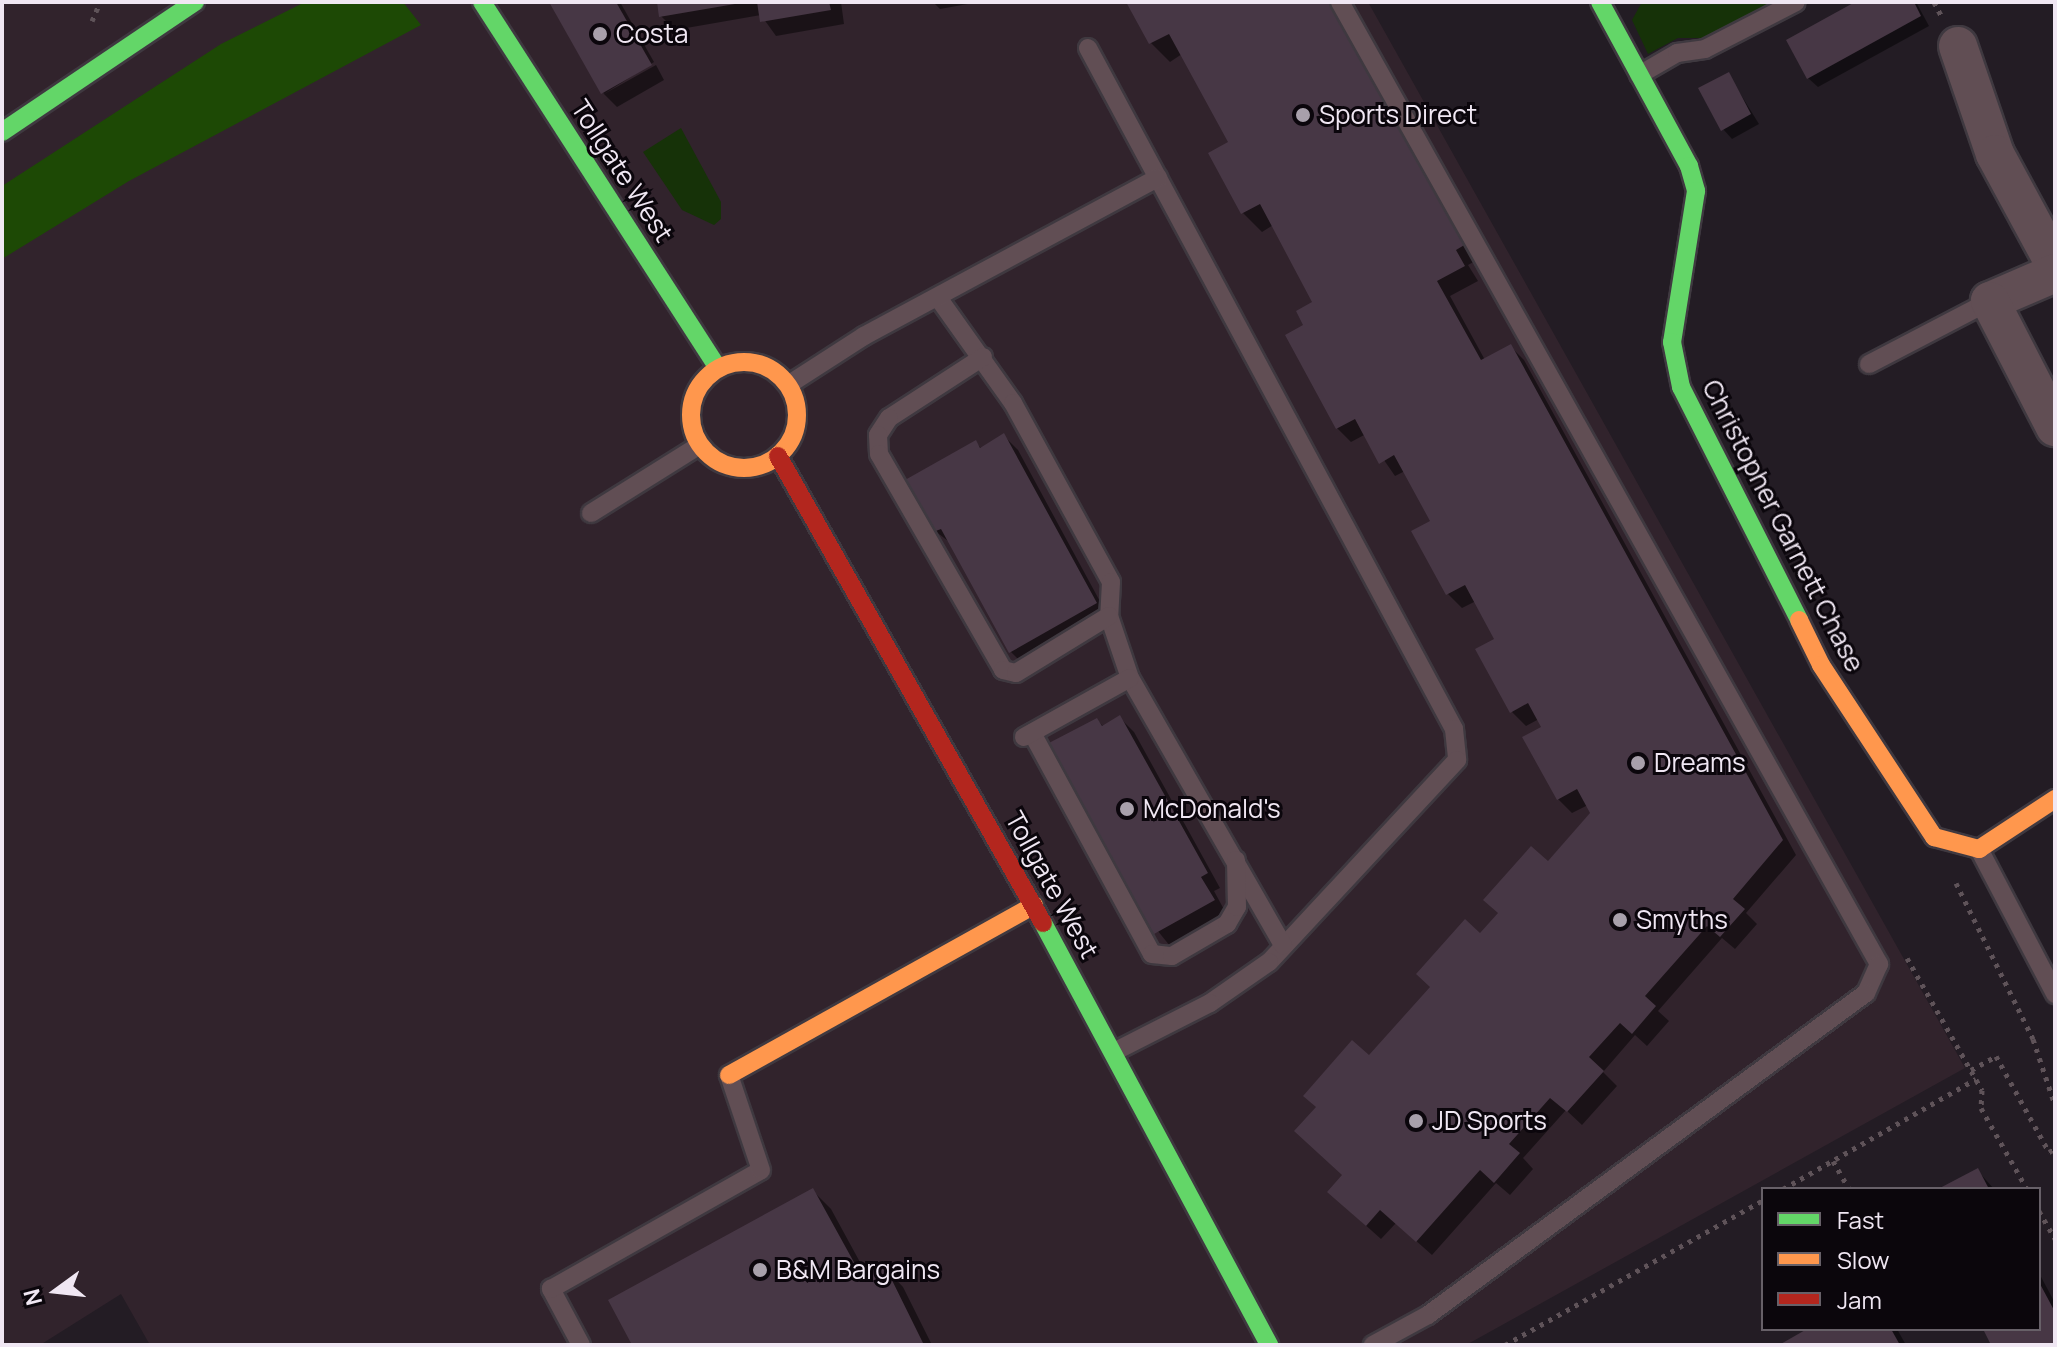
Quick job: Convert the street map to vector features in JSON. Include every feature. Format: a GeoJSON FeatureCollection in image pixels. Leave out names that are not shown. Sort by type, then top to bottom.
{"type":"FeatureCollection","features":[{"type":"Feature","properties":{"kind":"street"},"geometry":{"type":"LineString","coordinates":[[3,131],[195,2]]}},
{"type":"Feature","properties":{"kind":"street","name":"Tollgate West"},"geometry":{"type":"LineString","coordinates":[[482,2],[718,368]]}},
{"type":"Feature","properties":{"kind":"street","name":"Christopher Garnett Chase"},"geometry":{"type":"LineString","coordinates":[[1601,2],[1689,166],[1696,191],[1672,342],[1681,387],[1821,665],[1934,837]]}},
{"type":"Feature","properties":{"kind":"street"},"geometry":{"type":"LineString","coordinates":[[1958,46],[1995,154],[2055,265]]}},
{"type":"Feature","properties":{"kind":"street"},"geometry":{"type":"LineString","coordinates":[[2055,273],[1990,301],[2055,427]]}},
{"type":"Feature","properties":{"kind":"street"},"geometry":{"type":"LineString","coordinates":[[756,363],[788,385],[797,423],[778,456],[746,468],[728,466],[700,445],[692,425],[693,403],[702,382],[718,368],[756,363]]}},
{"type":"Feature","properties":{"kind":"street","name":"Tollgate West"},"geometry":{"type":"LineString","coordinates":[[778,456],[1034,905],[1269,1345]]}},
{"type":"Feature","properties":{"kind":"street"},"geometry":{"type":"LineString","coordinates":[[1934,837],[1979,849],[2055,799]]}},
{"type":"Feature","properties":{"kind":"street"},"geometry":{"type":"LineString","coordinates":[[729,1075],[1034,905]]}},
{"type":"Feature","properties":{"kind":"lane"},"geometry":{"type":"LineString","coordinates":[[1340,2],[1879,964],[1866,993],[1428,1315],[1373,1345]]}},
{"type":"Feature","properties":{"kind":"lane"},"geometry":{"type":"LineString","coordinates":[[1639,75],[1677,53],[1705,49],[1796,2]]}},
{"type":"Feature","properties":{"kind":"lane"},"geometry":{"type":"LineString","coordinates":[[1088,48],[1454,729],[1457,760],[1283,945],[1239,985],[1114,1052]]}},
{"type":"Feature","properties":{"kind":"lane"},"geometry":{"type":"LineString","coordinates":[[788,385],[864,336],[939,299],[1158,178]]}},
{"type":"Feature","properties":{"kind":"lane"},"geometry":{"type":"LineString","coordinates":[[939,299],[983,357],[1111,582],[1109,616],[1130,678],[1283,945]]}},
{"type":"Feature","properties":{"kind":"lane"},"geometry":{"type":"LineString","coordinates":[[1869,364],[1990,301]]}},
{"type":"Feature","properties":{"kind":"lane"},"geometry":{"type":"LineString","coordinates":[[983,357],[889,418],[878,435],[879,454],[994,663],[1016,673],[1109,616]]}},
{"type":"Feature","properties":{"kind":"lane"},"geometry":{"type":"LineString","coordinates":[[591,513],[700,445]]}},
{"type":"Feature","properties":{"kind":"lane"},"geometry":{"type":"LineString","coordinates":[[1130,678],[1028,735],[1152,954],[1172,956],[1227,924],[1237,907],[1236,860]]}},
{"type":"Feature","properties":{"kind":"lane"},"geometry":{"type":"LineString","coordinates":[[1979,849],[2055,994]]}},
{"type":"Feature","properties":{"kind":"lane"},"geometry":{"type":"LineString","coordinates":[[581,1345],[551,1289],[761,1170],[729,1075]]}},
{"type":"Feature","properties":{"kind":"path"},"geometry":{"type":"LineString","coordinates":[[1934,837],[2033,1039],[2055,1105]]}},
{"type":"Feature","properties":{"kind":"path"},"geometry":{"type":"LineString","coordinates":[[1971,1070],[1996,1056],[2049,1152],[2055,1149]]}},
{"type":"Feature","properties":{"kind":"path"},"geometry":{"type":"LineString","coordinates":[[1787,1187],[1976,1079]]}},
{"type":"Feature","properties":{"kind":"path"},"geometry":{"type":"LineString","coordinates":[[1833,1161],[1848,1187]]}},
{"type":"Feature","properties":{"kind":"path"},"geometry":{"type":"LineString","coordinates":[[1505,1345],[1761,1201]]}},
{"type":"Feature","properties":{"kind":"path"},"geometry":{"type":"LineString","coordinates":[[2041,1214],[2055,1239]]}},
{"type":"Feature","properties":{"kind":"shaded area"},"geometry":{"type":"Polygon","coordinates":[[[2,2],[1368,2],[1965,1068],[1466,1345],[150,1345],[121,1294],[40,1345],[2,1345],[2,2]]]}},
{"type":"Feature","properties":{"kind":"green space"},"geometry":{"type":"Polygon","coordinates":[[[305,2],[403,2],[421,25],[129,181],[2,259],[2,186],[221,44],[305,2]]]}},
{"type":"Feature","properties":{"kind":"green space"},"geometry":{"type":"Polygon","coordinates":[[[1642,2],[1781,2],[1715,38],[1678,38],[1648,54],[1632,20],[1642,2]]]}},
{"type":"Feature","properties":{"kind":"green space"},"geometry":{"type":"Polygon","coordinates":[[[681,128],[721,202],[721,219],[714,225],[682,210],[643,152],[681,128]]]}},
{"type":"Feature","properties":{"kind":"building","name":"Costa"},"geometry":{"type":"Polygon","coordinates":[[[549,2],[616,2],[652,65],[601,94],[549,2]]]}},
{"type":"Feature","properties":{"kind":"building"},"geometry":{"type":"Polygon","coordinates":[[[657,2],[735,2],[735,4],[659,17],[657,2]]]}},
{"type":"Feature","properties":{"kind":"building"},"geometry":{"type":"Polygon","coordinates":[[[757,2],[829,2],[831,10],[760,22],[757,2]]]}},
{"type":"Feature","properties":{"kind":"building"},"geometry":{"type":"Polygon","coordinates":[[[1126,2],[1331,2],[1466,244],[1456,250],[1465,266],[1437,281],[1481,360],[1511,344],[1783,840],[1733,899],[1745,909],[1720,937],[1707,926],[1645,996],[1656,1006],[1632,1034],[1620,1023],[1589,1057],[1604,1071],[1567,1112],[1550,1098],[1509,1144],[1520,1153],[1494,1183],[1480,1170],[1416,1242],[1380,1210],[1366,1226],[1327,1192],[1342,1175],[1294,1131],[1316,1107],[1303,1096],[1352,1040],[1369,1055],[1430,987],[1416,974],[1465,919],[1480,933],[1498,913],[1483,900],[1531,846],[1548,861],[1590,813],[1577,789],[1557,800],[1522,737],[1541,727],[1528,703],[1510,713],[1475,649],[1494,639],[1465,585],[1446,595],[1411,531],[1430,521],[1394,455],[1379,464],[1355,419],[1336,429],[1285,335],[1303,325],[1296,311],[1312,302],[1260,204],[1241,214],[1208,153],[1228,142],[1169,34],[1149,44],[1126,2]]]}},
{"type":"Feature","properties":{"kind":"building"},"geometry":{"type":"Polygon","coordinates":[[[1855,2],[1914,2],[1921,16],[1807,79],[1786,40],[1855,2]]]}},
{"type":"Feature","properties":{"kind":"building"},"geometry":{"type":"Polygon","coordinates":[[[1729,72],[1751,114],[1721,131],[1698,88],[1729,72]]]}},
{"type":"Feature","properties":{"kind":"building"},"geometry":{"type":"Polygon","coordinates":[[[1004,433],[1097,603],[1009,653],[941,529],[933,532],[905,480],[976,440],[980,448],[1004,433]]]}},
{"type":"Feature","properties":{"kind":"building","name":"McDonald's"},"geometry":{"type":"Polygon","coordinates":[[[1120,715],[1208,873],[1201,877],[1215,900],[1154,934],[1047,744],[1097,718],[1102,726],[1120,715]]]}},
{"type":"Feature","properties":{"kind":"building"},"geometry":{"type":"Polygon","coordinates":[[[1978,1168],[1988,1187],[1942,1187],[1978,1168]]]}},
{"type":"Feature","properties":{"kind":"building","name":"B&M Bargains"},"geometry":{"type":"Polygon","coordinates":[[[813,1188],[861,1275],[885,1266],[924,1345],[632,1345],[608,1300],[813,1188]]]}},
{"type":"Feature","properties":{"kind":"building"},"geometry":{"type":"Polygon","coordinates":[[[2041,1286],[2055,1312],[2055,1345],[1991,1345],[1984,1331],[2041,1331],[2041,1286]]]}},
{"type":"Feature","properties":{"kind":"building"},"geometry":{"type":"Polygon","coordinates":[[[1804,1331],[1892,1331],[1900,1345],[1779,1345],[1804,1331]]]}},
{"type":"Feature","properties":{"kind":"traffic: fast"},"geometry":{"type":"LineString","coordinates":[[2,132],[195,2]]}},
{"type":"Feature","properties":{"kind":"traffic: fast"},"geometry":{"type":"LineString","coordinates":[[482,2],[718,368]]}},
{"type":"Feature","properties":{"kind":"traffic: fast"},"geometry":{"type":"LineString","coordinates":[[1600,2],[1689,166],[1696,191],[1672,342],[1681,387],[1799,620]]}},
{"type":"Feature","properties":{"kind":"traffic: fast"},"geometry":{"type":"LineString","coordinates":[[1043,923],[1269,1345]]}},
{"type":"Feature","properties":{"kind":"traffic: slow"},"geometry":{"type":"LineString","coordinates":[[744,362],[764,366],[781,378],[793,395],[797,415],[793,435],[781,452],[764,464],[744,468],[724,464],[707,452],[695,435],[691,415],[695,395],[707,378],[724,366],[744,362]]}},
{"type":"Feature","properties":{"kind":"traffic: slow"},"geometry":{"type":"LineString","coordinates":[[1799,620],[1821,665],[1934,837],[1979,849],[2055,799]]}},
{"type":"Feature","properties":{"kind":"traffic: slow"},"geometry":{"type":"LineString","coordinates":[[729,1075],[1034,905]]}},
{"type":"Feature","properties":{"kind":"traffic: jam"},"geometry":{"type":"LineString","coordinates":[[778,456],[1043,923]]}},
{"type":"Feature","properties":{"kind":"place","name":"Costa"},"geometry":{"type":"Point","coordinates":[600,34]}},
{"type":"Feature","properties":{"kind":"place","name":"Sports Direct"},"geometry":{"type":"Point","coordinates":[1303,115]}},
{"type":"Feature","properties":{"kind":"place","name":"Dreams"},"geometry":{"type":"Point","coordinates":[1638,763]}},
{"type":"Feature","properties":{"kind":"place","name":"McDonald's"},"geometry":{"type":"Point","coordinates":[1127,809]}},
{"type":"Feature","properties":{"kind":"place","name":"Smyths"},"geometry":{"type":"Point","coordinates":[1620,920]}},
{"type":"Feature","properties":{"kind":"place","name":"JD Sports"},"geometry":{"type":"Point","coordinates":[1416,1121]}},
{"type":"Feature","properties":{"kind":"place","name":"B&M Bargains"},"geometry":{"type":"Point","coordinates":[760,1270]}}]}
